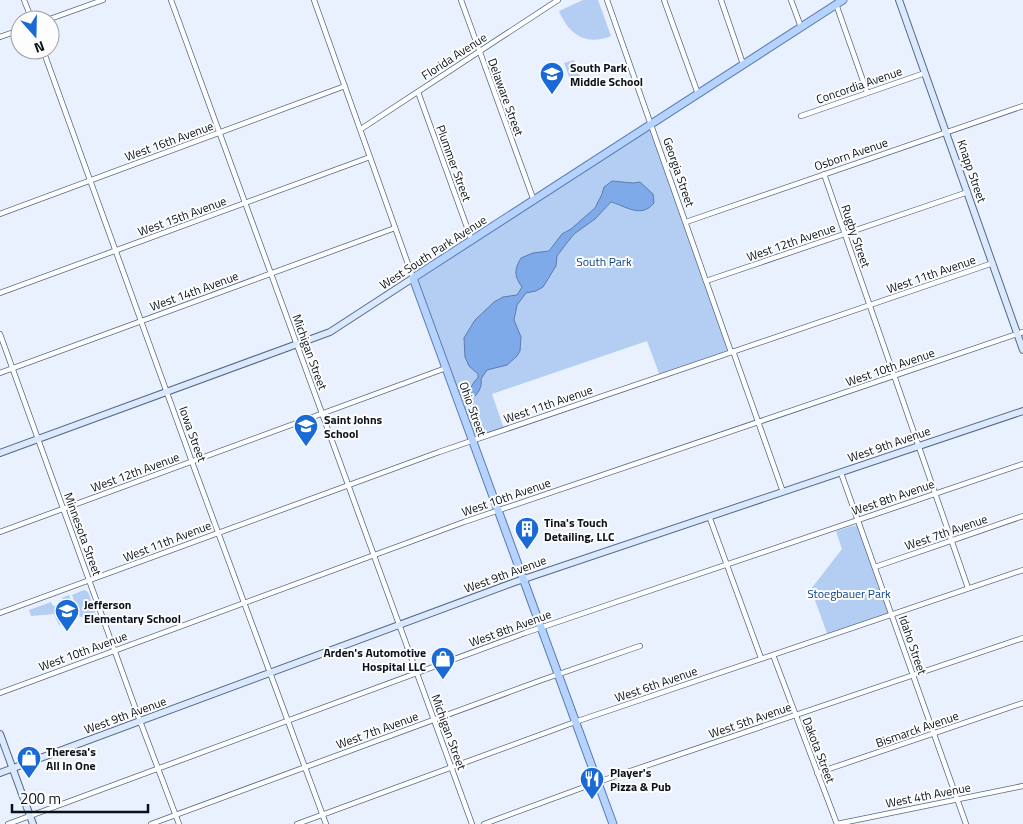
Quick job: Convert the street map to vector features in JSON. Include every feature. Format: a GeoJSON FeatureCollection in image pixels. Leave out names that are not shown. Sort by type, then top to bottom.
{"type":"FeatureCollection","features":[{"type":"Feature","properties":{"kind":"main road","name":"West South Park Avenue"},"geometry":{"type":"LineString","coordinates":[[0,453],[330,332],[843,0]]}},
{"type":"Feature","properties":{"kind":"main road","name":"Knapp Street"},"geometry":{"type":"LineString","coordinates":[[899,0],[1020,333],[1023,350]]}},
{"type":"Feature","properties":{"kind":"main road","name":"Ohio Street"},"geometry":{"type":"LineString","coordinates":[[414,278],[613,824]]}},
{"type":"Feature","properties":{"kind":"main road","name":"West 9th Avenue"},"geometry":{"type":"LineString","coordinates":[[0,773],[523,579],[1023,411]]}},
{"type":"Feature","properties":{"kind":"main road"},"geometry":{"type":"LineString","coordinates":[[0,734],[32,824]]}},
{"type":"Feature","properties":{"kind":"street"},"geometry":{"type":"LineString","coordinates":[[60,15],[103,0]]}},
{"type":"Feature","properties":{"kind":"street","name":"Michigan Street"},"geometry":{"type":"LineString","coordinates":[[171,0],[472,824]]}},
{"type":"Feature","properties":{"kind":"street","name":"Ohio Street"},"geometry":{"type":"LineString","coordinates":[[314,0],[414,278]]}},
{"type":"Feature","properties":{"kind":"street","name":"Delaware Street"},"geometry":{"type":"LineString","coordinates":[[461,0],[534,201]]}},
{"type":"Feature","properties":{"kind":"street","name":"Florida Avenue"},"geometry":{"type":"LineString","coordinates":[[361,129],[558,0]]}},
{"type":"Feature","properties":{"kind":"street","name":"Georgia Street"},"geometry":{"type":"LineString","coordinates":[[607,0],[706,281],[784,492]]}},
{"type":"Feature","properties":{"kind":"street"},"geometry":{"type":"LineString","coordinates":[[664,0],[698,94]]}},
{"type":"Feature","properties":{"kind":"street"},"geometry":{"type":"LineString","coordinates":[[721,0],[743,64]]}},
{"type":"Feature","properties":{"kind":"street"},"geometry":{"type":"LineString","coordinates":[[791,0],[801,27]]}},
{"type":"Feature","properties":{"kind":"street"},"geometry":{"type":"LineString","coordinates":[[836,4],[867,92]]}},
{"type":"Feature","properties":{"kind":"street","name":"Iowa Street"},"geometry":{"type":"LineString","coordinates":[[46,60],[326,824]]}},
{"type":"Feature","properties":{"kind":"street","name":"Concordia Avenue"},"geometry":{"type":"LineString","coordinates":[[801,116],[925,73]]}},
{"type":"Feature","properties":{"kind":"street","name":"West 16th Avenue"},"geometry":{"type":"LineString","coordinates":[[0,214],[345,86]]}},
{"type":"Feature","properties":{"kind":"street","name":"Plummer Street"},"geometry":{"type":"LineString","coordinates":[[418,92],[472,241]]}},
{"type":"Feature","properties":{"kind":"street","name":"Osborn Avenue"},"geometry":{"type":"LineString","coordinates":[[686,222],[1023,106]]}},
{"type":"Feature","properties":{"kind":"street","name":"West 15th Avenue"},"geometry":{"type":"LineString","coordinates":[[0,293],[370,157]]}},
{"type":"Feature","properties":{"kind":"street","name":"Rugby Street"},"geometry":{"type":"LineString","coordinates":[[824,174],[968,588]]}},
{"type":"Feature","properties":{"kind":"street","name":"West 12th Avenue"},"geometry":{"type":"LineString","coordinates":[[706,281],[968,192]]}},
{"type":"Feature","properties":{"kind":"street","name":"West 14th Avenue"},"geometry":{"type":"LineString","coordinates":[[0,373],[395,228]]}},
{"type":"Feature","properties":{"kind":"street","name":"West 11th Avenue"},"geometry":{"type":"LineString","coordinates":[[0,614],[348,484],[472,440],[993,263]]}},
{"type":"Feature","properties":{"kind":"street","name":"West 10th Avenue"},"geometry":{"type":"LineString","coordinates":[[0,693],[498,510],[1020,333]]}},
{"type":"Feature","properties":{"kind":"street","name":"Minnesota Street"},"geometry":{"type":"LineString","coordinates":[[0,334],[179,824]]}},
{"type":"Feature","properties":{"kind":"street","name":"West 12th Avenue"},"geometry":{"type":"LineString","coordinates":[[0,532],[446,368]]}},
{"type":"Feature","properties":{"kind":"street","name":"West 8th Avenue"},"geometry":{"type":"LineString","coordinates":[[8,824],[540,627],[1023,464]]}},
{"type":"Feature","properties":{"kind":"street","name":"Idaho Street"},"geometry":{"type":"LineString","coordinates":[[841,473],[966,824]]}},
{"type":"Feature","properties":{"kind":"street"},"geometry":{"type":"LineString","coordinates":[[709,516],[762,658]]}},
{"type":"Feature","properties":{"kind":"street","name":"West 7th Avenue"},"geometry":{"type":"LineString","coordinates":[[874,567],[1023,516]]}},
{"type":"Feature","properties":{"kind":"street","name":"West 6th Avenue"},"geometry":{"type":"LineString","coordinates":[[297,824],[575,722],[1023,570]]}},
{"type":"Feature","properties":{"kind":"street","name":"West 5th Avenue"},"geometry":{"type":"LineString","coordinates":[[484,824],[598,782],[1023,638]]}},
{"type":"Feature","properties":{"kind":"street","name":"West 7th Avenue"},"geometry":{"type":"LineString","coordinates":[[151,824],[558,674],[640,646]]}},
{"type":"Feature","properties":{"kind":"street","name":"Dakota Street"},"geometry":{"type":"LineString","coordinates":[[773,654],[836,824]]}},
{"type":"Feature","properties":{"kind":"street","name":"Bismarck Avenue"},"geometry":{"type":"LineString","coordinates":[[817,773],[1023,704]]}},
{"type":"Feature","properties":{"kind":"street","name":"West 4th Avenue"},"geometry":{"type":"LineString","coordinates":[[836,824],[1023,786]]}},
{"type":"Feature","properties":{"kind":"green space"},"geometry":{"type":"Polygon","coordinates":[[[583,0],[598,0],[611,36],[594,40],[586,39],[573,32],[568,26],[559,11],[583,0]]]}},
{"type":"Feature","properties":{"kind":"green space"},"geometry":{"type":"Polygon","coordinates":[[[574,60],[580,76],[570,79],[564,63],[574,60]]]}},
{"type":"Feature","properties":{"kind":"green space","name":"South Park"},"geometry":{"type":"Polygon","coordinates":[[[652,124],[730,352],[660,376],[647,341],[492,394],[504,429],[472,440],[414,278],[652,124]]]}},
{"type":"Feature","properties":{"kind":"green space","name":"Stoegbauer Park"},"geometry":{"type":"Polygon","coordinates":[[[859,525],[892,614],[828,636],[811,589],[842,549],[836,531],[859,525]]]}},
{"type":"Feature","properties":{"kind":"green space"},"geometry":{"type":"Polygon","coordinates":[[[84,590],[88,592],[97,618],[93,616],[80,617],[72,595],[84,590]]]}},
{"type":"Feature","properties":{"kind":"green space"},"geometry":{"type":"Polygon","coordinates":[[[69,595],[78,618],[59,625],[54,614],[31,616],[29,610],[51,602],[53,606],[64,605],[62,598],[69,595]]]}},
{"type":"Feature","properties":{"kind":"water"},"geometry":{"type":"Polygon","coordinates":[[[612,181],[640,182],[653,194],[654,203],[649,208],[639,211],[611,202],[595,219],[574,234],[557,256],[556,266],[543,287],[526,293],[517,305],[514,320],[521,337],[520,351],[517,356],[507,365],[487,370],[481,379],[478,393],[472,399],[465,402],[464,398],[478,378],[478,374],[469,366],[465,357],[464,338],[475,320],[494,302],[503,297],[517,295],[522,287],[517,280],[516,273],[521,258],[533,253],[549,251],[562,234],[571,229],[595,208],[604,187],[612,181]]]}},
{"type":"Feature","properties":{"kind":"place","name":"South Park Middle School"},"geometry":{"type":"Point","coordinates":[552,95]}},
{"type":"Feature","properties":{"kind":"place","name":"Saint Johns School"},"geometry":{"type":"Point","coordinates":[306,447]}},
{"type":"Feature","properties":{"kind":"place","name":"Tina's Touch Detailing, LLC"},"geometry":{"type":"Point","coordinates":[527,550]}},
{"type":"Feature","properties":{"kind":"place","name":"Jefferson Elementary School"},"geometry":{"type":"Point","coordinates":[67,632]}},
{"type":"Feature","properties":{"kind":"place","name":"Arden's Automotive Hospital LLC"},"geometry":{"type":"Point","coordinates":[443,680]}},
{"type":"Feature","properties":{"kind":"place","name":"Theresa's All In One"},"geometry":{"type":"Point","coordinates":[29,779]}},
{"type":"Feature","properties":{"kind":"place","name":"Player's Pizza & Pub"},"geometry":{"type":"Point","coordinates":[592,800]}}]}
